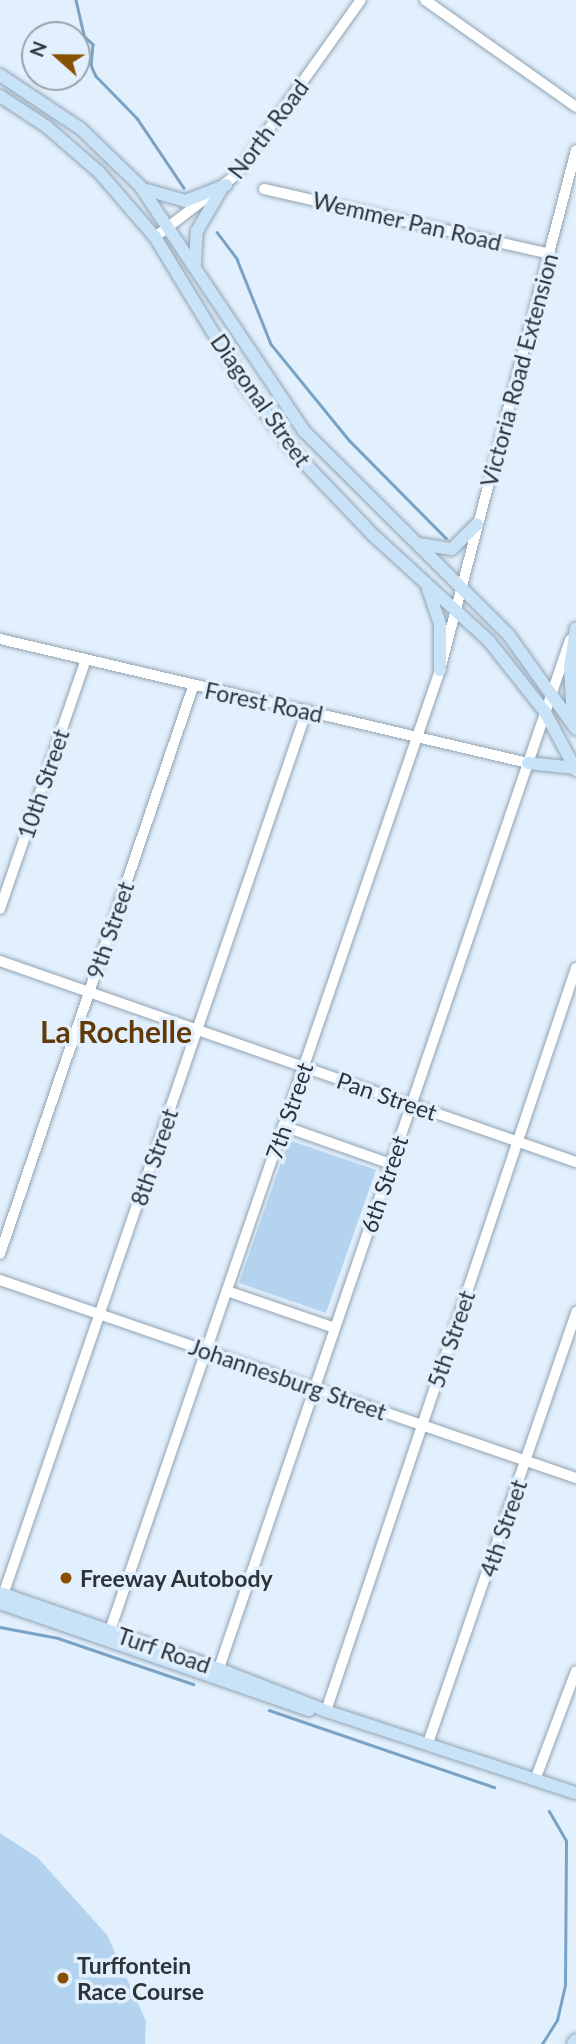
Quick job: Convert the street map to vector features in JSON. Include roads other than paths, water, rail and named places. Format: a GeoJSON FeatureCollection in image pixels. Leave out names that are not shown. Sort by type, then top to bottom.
{"type":"FeatureCollection","features":[{"type":"Feature","properties":{"kind":"main road","name":"Diagonal Street"},"geometry":{"type":"LineString","coordinates":[[0,75],[81,129],[140,186],[171,226],[289,412],[334,464],[508,634],[553,691],[575,727]]}},
{"type":"Feature","properties":{"kind":"main road","name":"Diagonal Street"},"geometry":{"type":"LineString","coordinates":[[0,96],[47,127],[99,172],[155,237],[277,430],[327,489],[489,641],[545,712],[576,769]]}},
{"type":"Feature","properties":{"kind":"main road"},"geometry":{"type":"LineString","coordinates":[[140,186],[168,200],[185,201],[223,188]]}},
{"type":"Feature","properties":{"kind":"main road"},"geometry":{"type":"LineString","coordinates":[[195,265],[197,231],[223,188]]}},
{"type":"Feature","properties":{"kind":"main road"},"geometry":{"type":"LineString","coordinates":[[412,541],[429,548],[452,549],[477,524]]}},
{"type":"Feature","properties":{"kind":"main road"},"geometry":{"type":"LineString","coordinates":[[423,579],[440,624],[440,670]]}},
{"type":"Feature","properties":{"kind":"main road"},"geometry":{"type":"LineString","coordinates":[[575,727],[570,668],[576,626]]}},
{"type":"Feature","properties":{"kind":"main road"},"geometry":{"type":"LineString","coordinates":[[528,763],[576,769]]}},
{"type":"Feature","properties":{"kind":"main road","name":"Turf Road"},"geometry":{"type":"LineString","coordinates":[[1,1599],[293,1701],[576,1793]]}},
{"type":"Feature","properties":{"kind":"street","name":"North Road"},"geometry":{"type":"LineString","coordinates":[[155,237],[223,188],[360,0]]}},
{"type":"Feature","properties":{"kind":"street"},"geometry":{"type":"LineString","coordinates":[[425,0],[576,107]]}},
{"type":"Feature","properties":{"kind":"street","name":"Victoria Road Extension"},"geometry":{"type":"LineString","coordinates":[[461,589],[551,254],[576,150]]}},
{"type":"Feature","properties":{"kind":"street","name":"Wemmer Pan Road"},"geometry":{"type":"LineString","coordinates":[[264,189],[551,254]]}},
{"type":"Feature","properties":{"kind":"street","name":"7th Street"},"geometry":{"type":"LineString","coordinates":[[108,1637],[440,670],[461,589]]}},
{"type":"Feature","properties":{"kind":"street","name":"6th Street"},"geometry":{"type":"LineString","coordinates":[[217,1673],[576,626]]}},
{"type":"Feature","properties":{"kind":"street","name":"Forest Road"},"geometry":{"type":"LineString","coordinates":[[0,639],[193,687],[307,710],[528,763]]}},
{"type":"Feature","properties":{"kind":"street","name":"10th Street"},"geometry":{"type":"LineString","coordinates":[[0,909],[86,659]]}},
{"type":"Feature","properties":{"kind":"street","name":"9th Street"},"geometry":{"type":"LineString","coordinates":[[0,1254],[193,687]]}},
{"type":"Feature","properties":{"kind":"street","name":"8th Street"},"geometry":{"type":"LineString","coordinates":[[1,1599],[307,710]]}},
{"type":"Feature","properties":{"kind":"street","name":"Pan Street"},"geometry":{"type":"LineString","coordinates":[[0,961],[576,1162]]}},
{"type":"Feature","properties":{"kind":"street","name":"5th Street"},"geometry":{"type":"LineString","coordinates":[[326,1711],[576,968]]}},
{"type":"Feature","properties":{"kind":"street"},"geometry":{"type":"LineString","coordinates":[[283,1126],[391,1164]]}},
{"type":"Feature","properties":{"kind":"street","name":"Johannesburg Street"},"geometry":{"type":"LineString","coordinates":[[0,1280],[576,1478]]}},
{"type":"Feature","properties":{"kind":"street"},"geometry":{"type":"LineString","coordinates":[[227,1291],[335,1328]]}},
{"type":"Feature","properties":{"kind":"street","name":"4th Street"},"geometry":{"type":"LineString","coordinates":[[428,1743],[576,1312]]}},
{"type":"Feature","properties":{"kind":"street"},"geometry":{"type":"LineString","coordinates":[[536,1780],[576,1671]]}},
{"type":"Feature","properties":{"kind":"waterway"},"geometry":{"type":"LineString","coordinates":[[76,0],[84,36],[93,44],[91,65],[96,76],[137,118],[184,188]]}},
{"type":"Feature","properties":{"kind":"waterway"},"geometry":{"type":"LineString","coordinates":[[217,232],[237,259],[271,344],[349,440],[446,538]]}},
{"type":"Feature","properties":{"kind":"waterway"},"geometry":{"type":"LineString","coordinates":[[0,1627],[58,1638],[193,1684]]}},
{"type":"Feature","properties":{"kind":"waterway"},"geometry":{"type":"LineString","coordinates":[[269,1710],[494,1787]]}},
{"type":"Feature","properties":{"kind":"waterway"},"geometry":{"type":"LineString","coordinates":[[542,2044],[557,2020],[565,1985],[566,1841],[549,1812]]}},
{"type":"Feature","properties":{"kind":"place","name":"Freeway Autobody"},"geometry":{"type":"Point","coordinates":[66,1578]}},
{"type":"Feature","properties":{"kind":"place","name":"Turffontein Race Course"},"geometry":{"type":"Point","coordinates":[63,1978]}},
{"type":"Feature","properties":{"kind":"district","name":"La Rochelle"},"geometry":{"type":"Point","coordinates":[116,1031]}}]}
